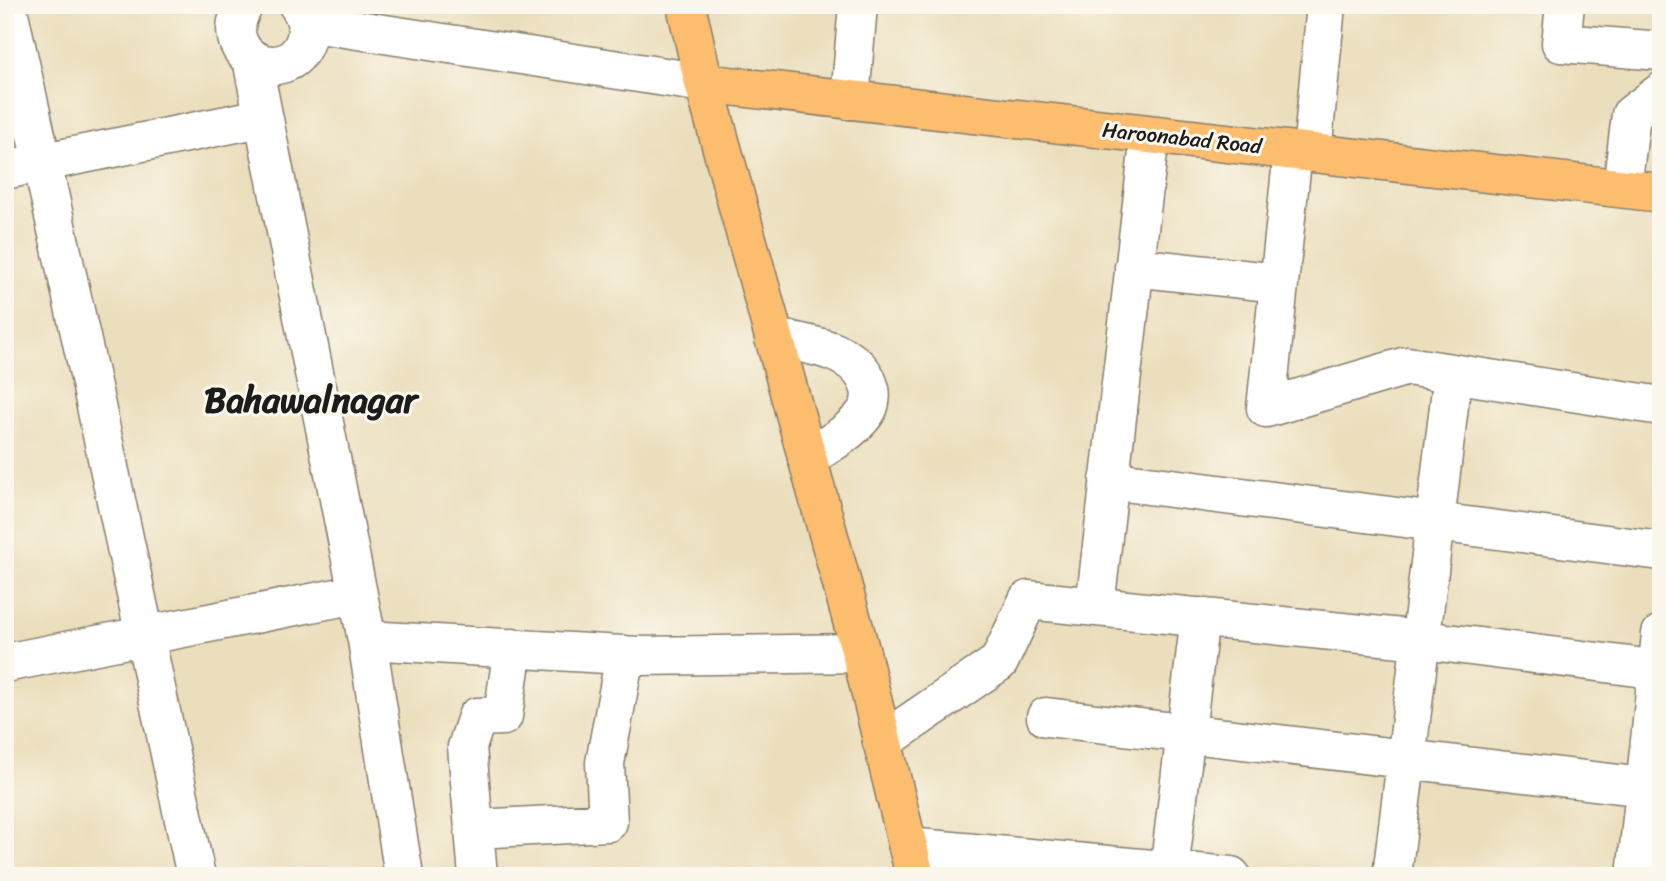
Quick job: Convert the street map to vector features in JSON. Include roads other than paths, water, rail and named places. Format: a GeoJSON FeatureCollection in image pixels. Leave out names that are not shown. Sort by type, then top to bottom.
{"type":"FeatureCollection","features":[{"type":"Feature","properties":{"kind":"main road"},"geometry":{"type":"LineString","coordinates":[[686,5],[704,83],[861,653],[911,861]]}},
{"type":"Feature","properties":{"kind":"main road","name":"Haroonabad Road"},"geometry":{"type":"LineString","coordinates":[[704,83],[1661,193]]}},
{"type":"Feature","properties":{"kind":"street"},"geometry":{"type":"LineString","coordinates":[[850,100],[858,5]]}},
{"type":"Feature","properties":{"kind":"street"},"geometry":{"type":"LineString","coordinates":[[1326,5],[1279,282],[1266,408],[1407,366],[1661,406]]}},
{"type":"Feature","properties":{"kind":"street"},"geometry":{"type":"LineString","coordinates":[[1565,5],[1561,43],[1661,51]]}},
{"type":"Feature","properties":{"kind":"street"},"geometry":{"type":"LineString","coordinates":[[11,7],[196,876]]}},
{"type":"Feature","properties":{"kind":"street"},"geometry":{"type":"LineString","coordinates":[[239,9],[237,40],[252,59],[263,64],[286,62],[303,45],[302,14],[704,83]]}},
{"type":"Feature","properties":{"kind":"street"},"geometry":{"type":"LineString","coordinates":[[252,59],[261,118],[367,640],[404,876]]}},
{"type":"Feature","properties":{"kind":"street"},"geometry":{"type":"LineString","coordinates":[[1622,188],[1631,115],[1661,92]]}},
{"type":"Feature","properties":{"kind":"street"},"geometry":{"type":"LineString","coordinates":[[5,170],[261,118]]}},
{"type":"Feature","properties":{"kind":"street"},"geometry":{"type":"LineString","coordinates":[[1095,606],[1150,135]]}},
{"type":"Feature","properties":{"kind":"street"},"geometry":{"type":"LineString","coordinates":[[1134,267],[1279,282]]}},
{"type":"Feature","properties":{"kind":"street"},"geometry":{"type":"LineString","coordinates":[[774,338],[827,350],[853,361],[866,373],[871,391],[868,409],[853,427],[807,457]]}},
{"type":"Feature","properties":{"kind":"street"},"geometry":{"type":"LineString","coordinates":[[1392,876],[1418,640],[1436,520],[1453,373]]}},
{"type":"Feature","properties":{"kind":"street"},"geometry":{"type":"LineString","coordinates":[[1109,480],[1661,551]]}},
{"type":"Feature","properties":{"kind":"street"},"geometry":{"type":"LineString","coordinates":[[5,663],[357,594]]}},
{"type":"Feature","properties":{"kind":"street"},"geometry":{"type":"LineString","coordinates":[[883,742],[999,662],[1028,600],[1418,640],[1660,658],[1650,797],[1636,876]]}},
{"type":"Feature","properties":{"kind":"street"},"geometry":{"type":"LineString","coordinates":[[1173,873],[1185,732],[1199,617]]}},
{"type":"Feature","properties":{"kind":"street"},"geometry":{"type":"LineString","coordinates":[[367,640],[625,655],[861,653]]}},
{"type":"Feature","properties":{"kind":"street"},"geometry":{"type":"LineString","coordinates":[[478,876],[467,747],[477,717],[503,716],[513,648]]}},
{"type":"Feature","properties":{"kind":"street"},"geometry":{"type":"LineString","coordinates":[[475,829],[608,822],[605,763],[625,655]]}},
{"type":"Feature","properties":{"kind":"street"},"geometry":{"type":"LineString","coordinates":[[1046,717],[1405,760],[1650,797]]}},
{"type":"Feature","properties":{"kind":"street"},"geometry":{"type":"LineString","coordinates":[[911,861],[1231,876]]}},
{"type":"Feature","properties":{"kind":"district","name":"Bahawalnagar"},"geometry":{"type":"Point","coordinates":[311,400]}}]}
